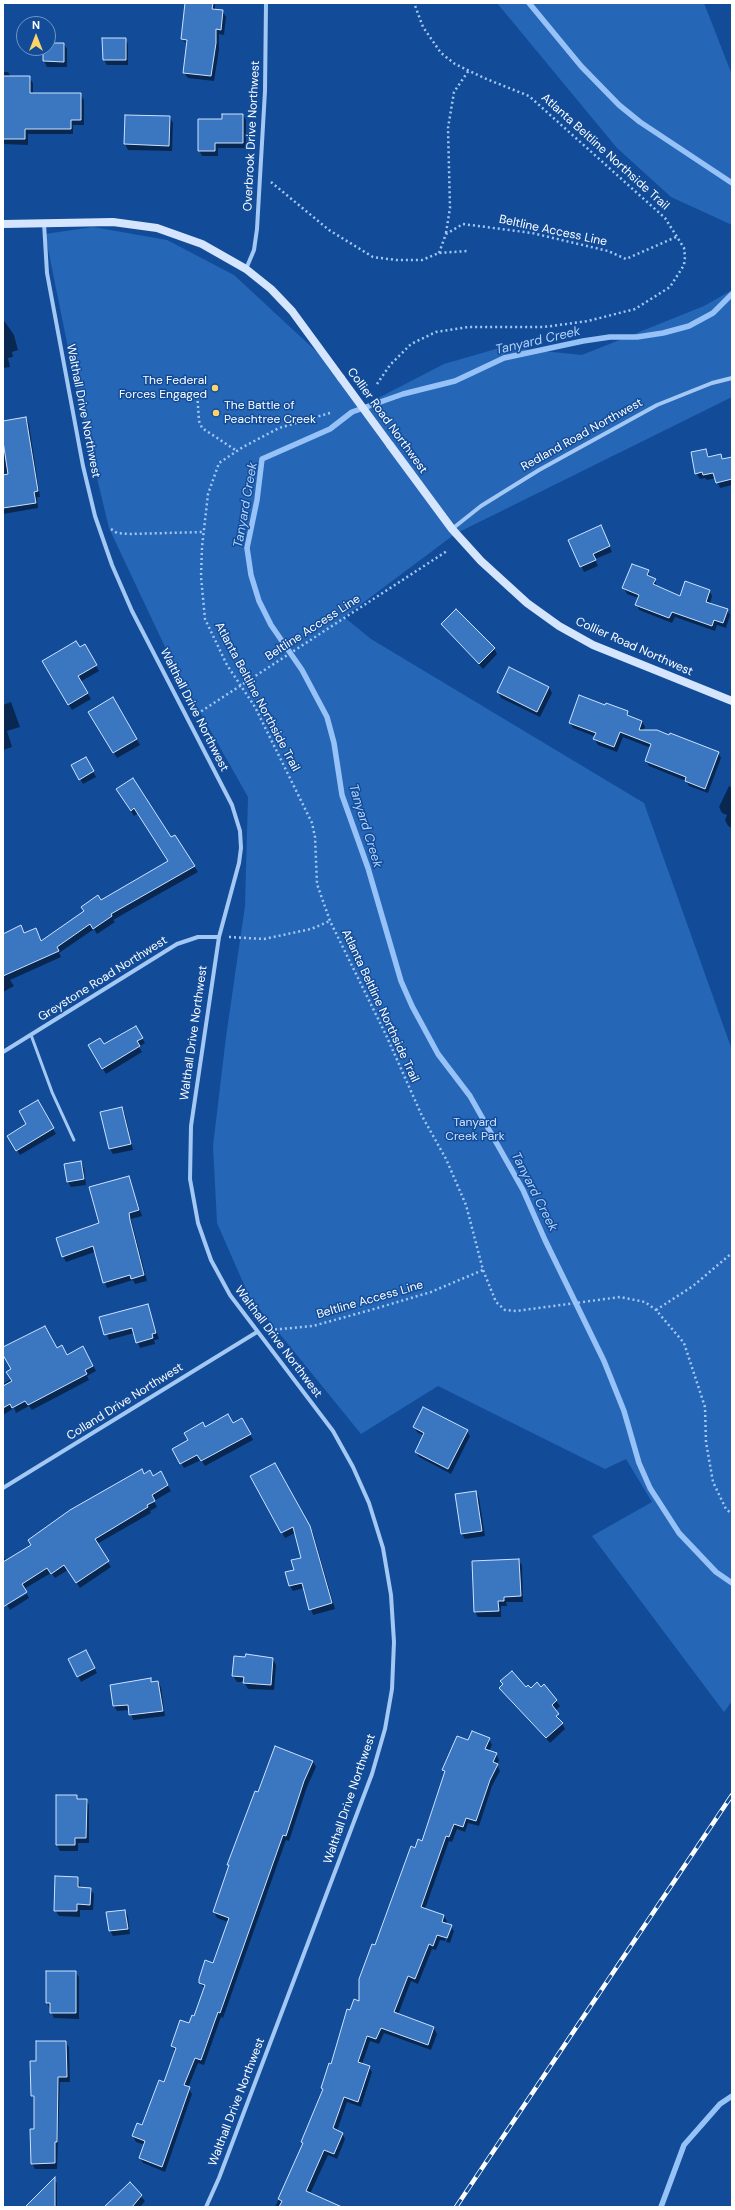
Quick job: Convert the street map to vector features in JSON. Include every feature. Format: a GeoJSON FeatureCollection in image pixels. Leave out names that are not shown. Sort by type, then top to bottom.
{"type":"FeatureCollection","features":[{"type":"Feature","properties":{"kind":"street","name":"Overbrook Drive Northwest"},"geometry":{"type":"LineString","coordinates":[[246,269],[254,250],[257,229],[266,3]]}},
{"type":"Feature","properties":{"kind":"street","name":"Collier Road Northwest"},"geometry":{"type":"LineString","coordinates":[[3,224],[114,222],[157,228],[202,244],[246,269],[271,289],[292,311],[452,529],[481,561],[527,603],[559,626],[593,645],[732,701]]}},
{"type":"Feature","properties":{"kind":"street","name":"Walthall Drive Northwest"},"geometry":{"type":"LineString","coordinates":[[44,223],[47,273],[83,466],[97,521],[112,565],[132,611],[232,805],[240,831],[239,863],[219,937],[191,1126],[189,1153],[190,1179],[198,1223],[211,1260],[230,1295],[333,1432],[353,1466],[369,1503],[383,1548],[392,1595],[394,1657],[392,1689],[385,1728],[372,1774],[219,2178],[206,2207]]}},
{"type":"Feature","properties":{"kind":"street","name":"Redland Road Northwest"},"geometry":{"type":"LineString","coordinates":[[452,529],[481,506],[539,470],[657,405],[712,383],[732,378]]}},
{"type":"Feature","properties":{"kind":"street","name":"Greystone Road Northwest"},"geometry":{"type":"LineString","coordinates":[[3,1052],[177,944],[198,937],[219,937]]}},
{"type":"Feature","properties":{"kind":"street","name":"Colland Drive Northwest"},"geometry":{"type":"LineString","coordinates":[[3,1488],[257,1332]]}},
{"type":"Feature","properties":{"kind":"lane"},"geometry":{"type":"LineString","coordinates":[[31,1035],[52,1092],[74,1140]]}},
{"type":"Feature","properties":{"kind":"path","name":"Atlanta Beltline Northside Trail"},"geometry":{"type":"LineString","coordinates":[[377,384],[390,365],[411,344],[436,332],[468,327],[544,327],[588,321],[635,309],[670,287],[678,277],[684,265],[685,257],[684,248],[676,237],[672,227],[660,213],[529,96],[455,64],[441,53],[423,27],[414,3]]}},
{"type":"Feature","properties":{"kind":"path"},"geometry":{"type":"LineString","coordinates":[[439,253],[446,234],[450,208],[448,128],[454,92],[469,70]]}},
{"type":"Feature","properties":{"kind":"path"},"geometry":{"type":"LineString","coordinates":[[260,174],[278,187],[329,230],[352,246],[373,256],[396,260],[422,260],[439,253],[467,251]]}},
{"type":"Feature","properties":{"kind":"path","name":"Beltline Access Line"},"geometry":{"type":"LineString","coordinates":[[446,234],[462,224],[482,226],[532,233],[577,243],[608,251],[626,259],[676,237]]}},
{"type":"Feature","properties":{"kind":"path"},"geometry":{"type":"LineString","coordinates":[[197,390],[199,421],[202,428],[237,451]]}},
{"type":"Feature","properties":{"kind":"path","name":"Atlanta Beltline Northside Trail"},"geometry":{"type":"LineString","coordinates":[[330,413],[279,428],[237,451],[219,463],[208,494],[204,532],[201,577],[205,619],[227,665],[255,707],[312,823],[315,837],[317,884],[330,921],[386,1035],[422,1116],[446,1159],[466,1205],[483,1270],[496,1302],[505,1310],[546,1308],[612,1298],[635,1298],[645,1302],[656,1310],[684,1343],[705,1407],[706,1442],[713,1482],[726,1509],[732,1514]]}},
{"type":"Feature","properties":{"kind":"path"},"geometry":{"type":"LineString","coordinates":[[97,521],[117,533],[204,532]]}},
{"type":"Feature","properties":{"kind":"path","name":"Beltline Access Line"},"geometry":{"type":"LineString","coordinates":[[188,719],[447,551]]}},
{"type":"Feature","properties":{"kind":"path"},"geometry":{"type":"LineString","coordinates":[[219,937],[264,939],[311,929],[330,921]]}},
{"type":"Feature","properties":{"kind":"path"},"geometry":{"type":"LineString","coordinates":[[656,1310],[694,1286],[732,1253]]}},
{"type":"Feature","properties":{"kind":"path","name":"Beltline Access Line"},"geometry":{"type":"LineString","coordinates":[[257,1332],[313,1326],[374,1310],[431,1292],[483,1270]]}},
{"type":"Feature","properties":{"kind":"green space"},"geometry":{"type":"Polygon","coordinates":[[[497,3],[704,3],[732,75],[732,225],[671,197],[617,148],[497,3]]]}},
{"type":"Feature","properties":{"kind":"green space","name":"Tanyard Creek Park"},"geometry":{"type":"Polygon","coordinates":[[[93,227],[167,240],[234,275],[317,352],[359,408],[444,364],[503,347],[582,355],[704,306],[732,290],[732,397],[455,534],[344,617],[371,639],[644,803],[732,1050],[732,1701],[724,1712],[592,1536],[652,1502],[626,1459],[605,1469],[438,1386],[361,1434],[249,1296],[217,1223],[213,1146],[226,1037],[245,906],[248,797],[174,666],[109,528],[80,407],[45,234],[93,227]]]}},
{"type":"Feature","properties":{"kind":"building"},"geometry":{"type":"Polygon","coordinates":[[[185,3],[213,3],[212,9],[223,10],[221,30],[216,29],[216,43],[211,76],[183,73],[187,40],[181,39],[185,3]]]}},
{"type":"Feature","properties":{"kind":"building"},"geometry":{"type":"Polygon","coordinates":[[[102,38],[126,38],[126,60],[103,60],[102,38]]]}},
{"type":"Feature","properties":{"kind":"building"},"geometry":{"type":"Polygon","coordinates":[[[56,43],[64,43],[64,62],[43,61],[43,56],[56,56],[56,43]]]}},
{"type":"Feature","properties":{"kind":"building"},"geometry":{"type":"Polygon","coordinates":[[[3,76],[30,76],[30,93],[81,93],[81,120],[71,120],[71,129],[25,129],[25,139],[3,139],[3,76]]]}},
{"type":"Feature","properties":{"kind":"building"},"geometry":{"type":"Polygon","coordinates":[[[222,114],[243,114],[243,143],[215,143],[215,151],[198,151],[198,119],[222,119],[222,114]]]}},
{"type":"Feature","properties":{"kind":"building"},"geometry":{"type":"Polygon","coordinates":[[[125,115],[170,116],[169,146],[124,144],[125,115]]]}},
{"type":"Feature","properties":{"kind":"building"},"geometry":{"type":"Polygon","coordinates":[[[26,417],[38,491],[34,492],[36,503],[3,508],[3,475],[8,474],[3,441],[3,421],[26,417]]]}},
{"type":"Feature","properties":{"kind":"building"},"geometry":{"type":"Polygon","coordinates":[[[706,449],[708,457],[721,454],[722,459],[732,457],[732,479],[716,483],[713,473],[703,475],[702,472],[695,474],[691,452],[706,449]]]}},
{"type":"Feature","properties":{"kind":"building"},"geometry":{"type":"Polygon","coordinates":[[[601,525],[610,546],[593,554],[596,560],[580,567],[568,540],[601,525]]]}},
{"type":"Feature","properties":{"kind":"building"},"geometry":{"type":"Polygon","coordinates":[[[632,564],[649,570],[647,575],[656,579],[653,584],[680,596],[685,581],[710,590],[706,602],[728,609],[723,623],[714,620],[712,626],[672,612],[669,618],[635,605],[639,595],[622,588],[632,564]]]}},
{"type":"Feature","properties":{"kind":"building"},"geometry":{"type":"Polygon","coordinates":[[[456,609],[495,648],[479,664],[441,624],[456,609]]]}},
{"type":"Feature","properties":{"kind":"building"},"geometry":{"type":"Polygon","coordinates":[[[76,641],[80,647],[85,644],[97,665],[78,676],[88,693],[68,705],[42,661],[76,641]]]}},
{"type":"Feature","properties":{"kind":"building"},"geometry":{"type":"Polygon","coordinates":[[[509,667],[549,687],[537,712],[497,692],[509,667]]]}},
{"type":"Feature","properties":{"kind":"building"},"geometry":{"type":"Polygon","coordinates":[[[579,695],[605,705],[606,703],[628,711],[627,715],[642,721],[639,730],[657,730],[669,735],[670,733],[719,752],[705,789],[685,781],[686,777],[645,761],[651,744],[620,732],[614,747],[593,739],[596,733],[569,723],[579,695]]]}},
{"type":"Feature","properties":{"kind":"building"},"geometry":{"type":"Polygon","coordinates":[[[113,697],[137,739],[113,753],[88,712],[113,697]]]}},
{"type":"Feature","properties":{"kind":"building"},"geometry":{"type":"Polygon","coordinates":[[[86,757],[94,771],[79,780],[71,765],[86,757]]]}},
{"type":"Feature","properties":{"kind":"building"},"geometry":{"type":"Polygon","coordinates":[[[133,778],[171,837],[175,835],[195,866],[111,914],[112,916],[93,929],[90,924],[57,947],[59,951],[3,976],[3,934],[21,925],[24,933],[36,928],[41,941],[84,911],[81,907],[98,895],[101,900],[168,861],[134,808],[131,811],[116,789],[133,778]]]}},
{"type":"Feature","properties":{"kind":"building"},"geometry":{"type":"Polygon","coordinates":[[[136,1026],[143,1038],[137,1041],[140,1046],[102,1069],[88,1045],[100,1038],[104,1044],[136,1026]]]}},
{"type":"Feature","properties":{"kind":"building"},"geometry":{"type":"Polygon","coordinates":[[[38,1100],[54,1128],[16,1151],[7,1136],[26,1124],[19,1111],[38,1100]]]}},
{"type":"Feature","properties":{"kind":"building"},"geometry":{"type":"Polygon","coordinates":[[[122,1107],[131,1144],[109,1149],[100,1112],[122,1107]]]}},
{"type":"Feature","properties":{"kind":"building"},"geometry":{"type":"Polygon","coordinates":[[[81,1161],[84,1179],[67,1182],[64,1164],[81,1161]]]}},
{"type":"Feature","properties":{"kind":"building"},"geometry":{"type":"Polygon","coordinates":[[[129,1176],[139,1210],[129,1213],[130,1220],[144,1275],[131,1279],[130,1275],[103,1283],[93,1246],[62,1257],[56,1238],[99,1223],[89,1187],[129,1176]]]}},
{"type":"Feature","properties":{"kind":"building"},"geometry":{"type":"Polygon","coordinates":[[[148,1304],[156,1333],[152,1334],[153,1338],[136,1343],[132,1328],[104,1335],[99,1317],[148,1304]]]}},
{"type":"Feature","properties":{"kind":"building"},"geometry":{"type":"Polygon","coordinates":[[[45,1326],[57,1348],[62,1345],[67,1355],[83,1346],[93,1366],[85,1370],[87,1374],[28,1405],[25,1401],[12,1408],[10,1404],[3,1408],[3,1386],[12,1381],[6,1372],[11,1369],[3,1355],[3,1347],[45,1326]]]}},
{"type":"Feature","properties":{"kind":"building"},"geometry":{"type":"Polygon","coordinates":[[[423,1407],[468,1430],[448,1469],[415,1452],[424,1433],[413,1427],[423,1407]]]}},
{"type":"Feature","properties":{"kind":"building"},"geometry":{"type":"Polygon","coordinates":[[[228,1414],[233,1423],[242,1418],[251,1434],[201,1461],[197,1455],[180,1464],[172,1449],[188,1440],[184,1433],[203,1422],[205,1427],[228,1414]]]}},
{"type":"Feature","properties":{"kind":"building"},"geometry":{"type":"Polygon","coordinates":[[[275,1463],[310,1526],[332,1603],[309,1610],[302,1583],[289,1586],[285,1572],[294,1570],[291,1560],[301,1558],[293,1527],[281,1533],[250,1476],[275,1463]]]}},
{"type":"Feature","properties":{"kind":"building"},"geometry":{"type":"Polygon","coordinates":[[[142,1469],[144,1474],[150,1470],[153,1476],[161,1471],[168,1485],[152,1495],[155,1501],[147,1505],[148,1507],[95,1539],[109,1561],[76,1583],[64,1565],[51,1574],[47,1568],[22,1584],[27,1592],[3,1607],[3,1562],[31,1545],[28,1540],[70,1510],[142,1469]]]}},
{"type":"Feature","properties":{"kind":"building"},"geometry":{"type":"Polygon","coordinates":[[[476,1491],[482,1531],[461,1534],[455,1494],[476,1491]]]}},
{"type":"Feature","properties":{"kind":"building"},"geometry":{"type":"Polygon","coordinates":[[[519,1559],[521,1596],[504,1597],[504,1601],[498,1601],[499,1611],[474,1612],[472,1561],[519,1559]]]}},
{"type":"Feature","properties":{"kind":"building"},"geometry":{"type":"Polygon","coordinates":[[[86,1650],[95,1668],[77,1677],[68,1659],[86,1650]]]}},
{"type":"Feature","properties":{"kind":"building"},"geometry":{"type":"Polygon","coordinates":[[[246,1654],[273,1658],[271,1685],[243,1683],[244,1677],[232,1676],[234,1656],[245,1657],[246,1654]]]}},
{"type":"Feature","properties":{"kind":"building"},"geometry":{"type":"Polygon","coordinates":[[[512,1671],[526,1687],[528,1685],[531,1688],[537,1682],[541,1687],[544,1684],[557,1700],[552,1705],[559,1714],[556,1716],[563,1723],[546,1738],[499,1688],[503,1684],[500,1681],[512,1671]]]}},
{"type":"Feature","properties":{"kind":"building"},"geometry":{"type":"Polygon","coordinates":[[[151,1678],[151,1682],[158,1681],[163,1711],[129,1715],[128,1705],[113,1706],[110,1685],[151,1678]]]}},
{"type":"Feature","properties":{"kind":"building"},"geometry":{"type":"Polygon","coordinates":[[[472,1731],[490,1738],[485,1749],[497,1753],[493,1762],[498,1764],[490,1780],[476,1821],[466,1818],[463,1827],[454,1824],[449,1837],[446,1836],[421,1907],[444,1915],[442,1922],[452,1925],[447,1938],[437,1935],[433,1946],[429,1944],[415,1979],[408,1976],[394,2012],[434,2027],[428,2045],[381,2028],[376,2039],[367,2036],[358,2062],[370,2066],[358,2102],[344,2097],[333,2128],[343,2133],[334,2154],[324,2150],[306,2191],[342,2207],[279,2207],[282,2201],[278,2199],[303,2143],[301,2142],[323,2089],[321,2088],[329,2063],[331,2064],[347,2009],[350,2010],[354,1999],[359,2001],[359,1979],[372,1944],[375,1945],[411,1846],[415,1848],[418,1839],[422,1841],[445,1771],[442,1770],[457,1736],[468,1740],[472,1731]]]}},
{"type":"Feature","properties":{"kind":"building"},"geometry":{"type":"Polygon","coordinates":[[[275,1746],[313,1761],[304,1781],[286,1836],[283,1835],[220,2013],[218,2012],[201,2060],[195,2058],[184,2085],[190,2087],[162,2167],[139,2158],[145,2141],[132,2136],[137,2123],[142,2125],[159,2080],[164,2082],[176,2048],[171,2046],[180,2020],[189,2023],[192,2015],[194,2016],[205,1985],[199,1983],[199,1979],[205,1960],[213,1963],[229,1918],[213,1912],[229,1865],[227,1865],[255,1791],[258,1792],[275,1746]]]}},
{"type":"Feature","properties":{"kind":"building"},"geometry":{"type":"Polygon","coordinates":[[[56,1795],[77,1795],[77,1799],[87,1799],[86,1838],[75,1838],[75,1845],[56,1845],[56,1795]]]}},
{"type":"Feature","properties":{"kind":"building"},"geometry":{"type":"Polygon","coordinates":[[[55,1876],[78,1877],[78,1887],[91,1888],[90,1905],[77,1904],[77,1911],[54,1911],[55,1876]]]}},
{"type":"Feature","properties":{"kind":"building"},"geometry":{"type":"Polygon","coordinates":[[[125,1910],[128,1929],[109,1931],[106,1912],[125,1910]]]}},
{"type":"Feature","properties":{"kind":"building"},"geometry":{"type":"Polygon","coordinates":[[[46,1971],[76,1971],[76,2013],[50,2013],[50,2003],[46,2003],[46,1971]]]}},
{"type":"Feature","properties":{"kind":"building"},"geometry":{"type":"Polygon","coordinates":[[[36,2041],[66,2041],[67,2077],[58,2077],[57,2142],[55,2142],[55,2163],[31,2164],[30,2129],[34,2129],[34,2096],[31,2096],[30,2061],[36,2061],[36,2041]]]}},
{"type":"Feature","properties":{"kind":"building"},"geometry":{"type":"Polygon","coordinates":[[[55,2177],[55,2207],[25,2207],[55,2177]]]}},
{"type":"Feature","properties":{"kind":"building"},"geometry":{"type":"Polygon","coordinates":[[[130,2182],[142,2195],[132,2207],[104,2207],[130,2182]]]}},
{"type":"Feature","properties":{"kind":"waterway","name":"Tanyard Creek"},"geometry":{"type":"LineString","coordinates":[[529,3],[581,66],[619,105],[640,122],[732,183]]}},
{"type":"Feature","properties":{"kind":"waterway","name":"Tanyard Creek"},"geometry":{"type":"LineString","coordinates":[[732,294],[713,313],[689,326],[663,333],[637,337],[610,337],[583,341],[504,358],[455,381],[403,394],[352,412],[330,429],[262,459],[257,500],[247,548],[251,575],[259,601],[271,625],[302,670],[327,717],[334,743],[342,795],[368,868],[401,981],[412,1006],[438,1054],[470,1096],[523,1190],[545,1240],[604,1361],[624,1411],[639,1463],[650,1488],[679,1533],[716,1572],[732,1583]]}},
{"type":"Feature","properties":{"kind":"waterway","name":"Tanyard Creek"},"geometry":{"type":"LineString","coordinates":[[661,2207],[684,2145],[720,2104],[732,2096]]}},
{"type":"Feature","properties":{"kind":"railway"},"geometry":{"type":"LineString","coordinates":[[456,2207],[732,1795]]}},
{"type":"Feature","properties":{"kind":"place","name":"The Federal Forces Engaged"},"geometry":{"type":"Point","coordinates":[215,388]}},
{"type":"Feature","properties":{"kind":"place","name":"The Battle of Peachtree Creek"},"geometry":{"type":"Point","coordinates":[216,413]}}]}
